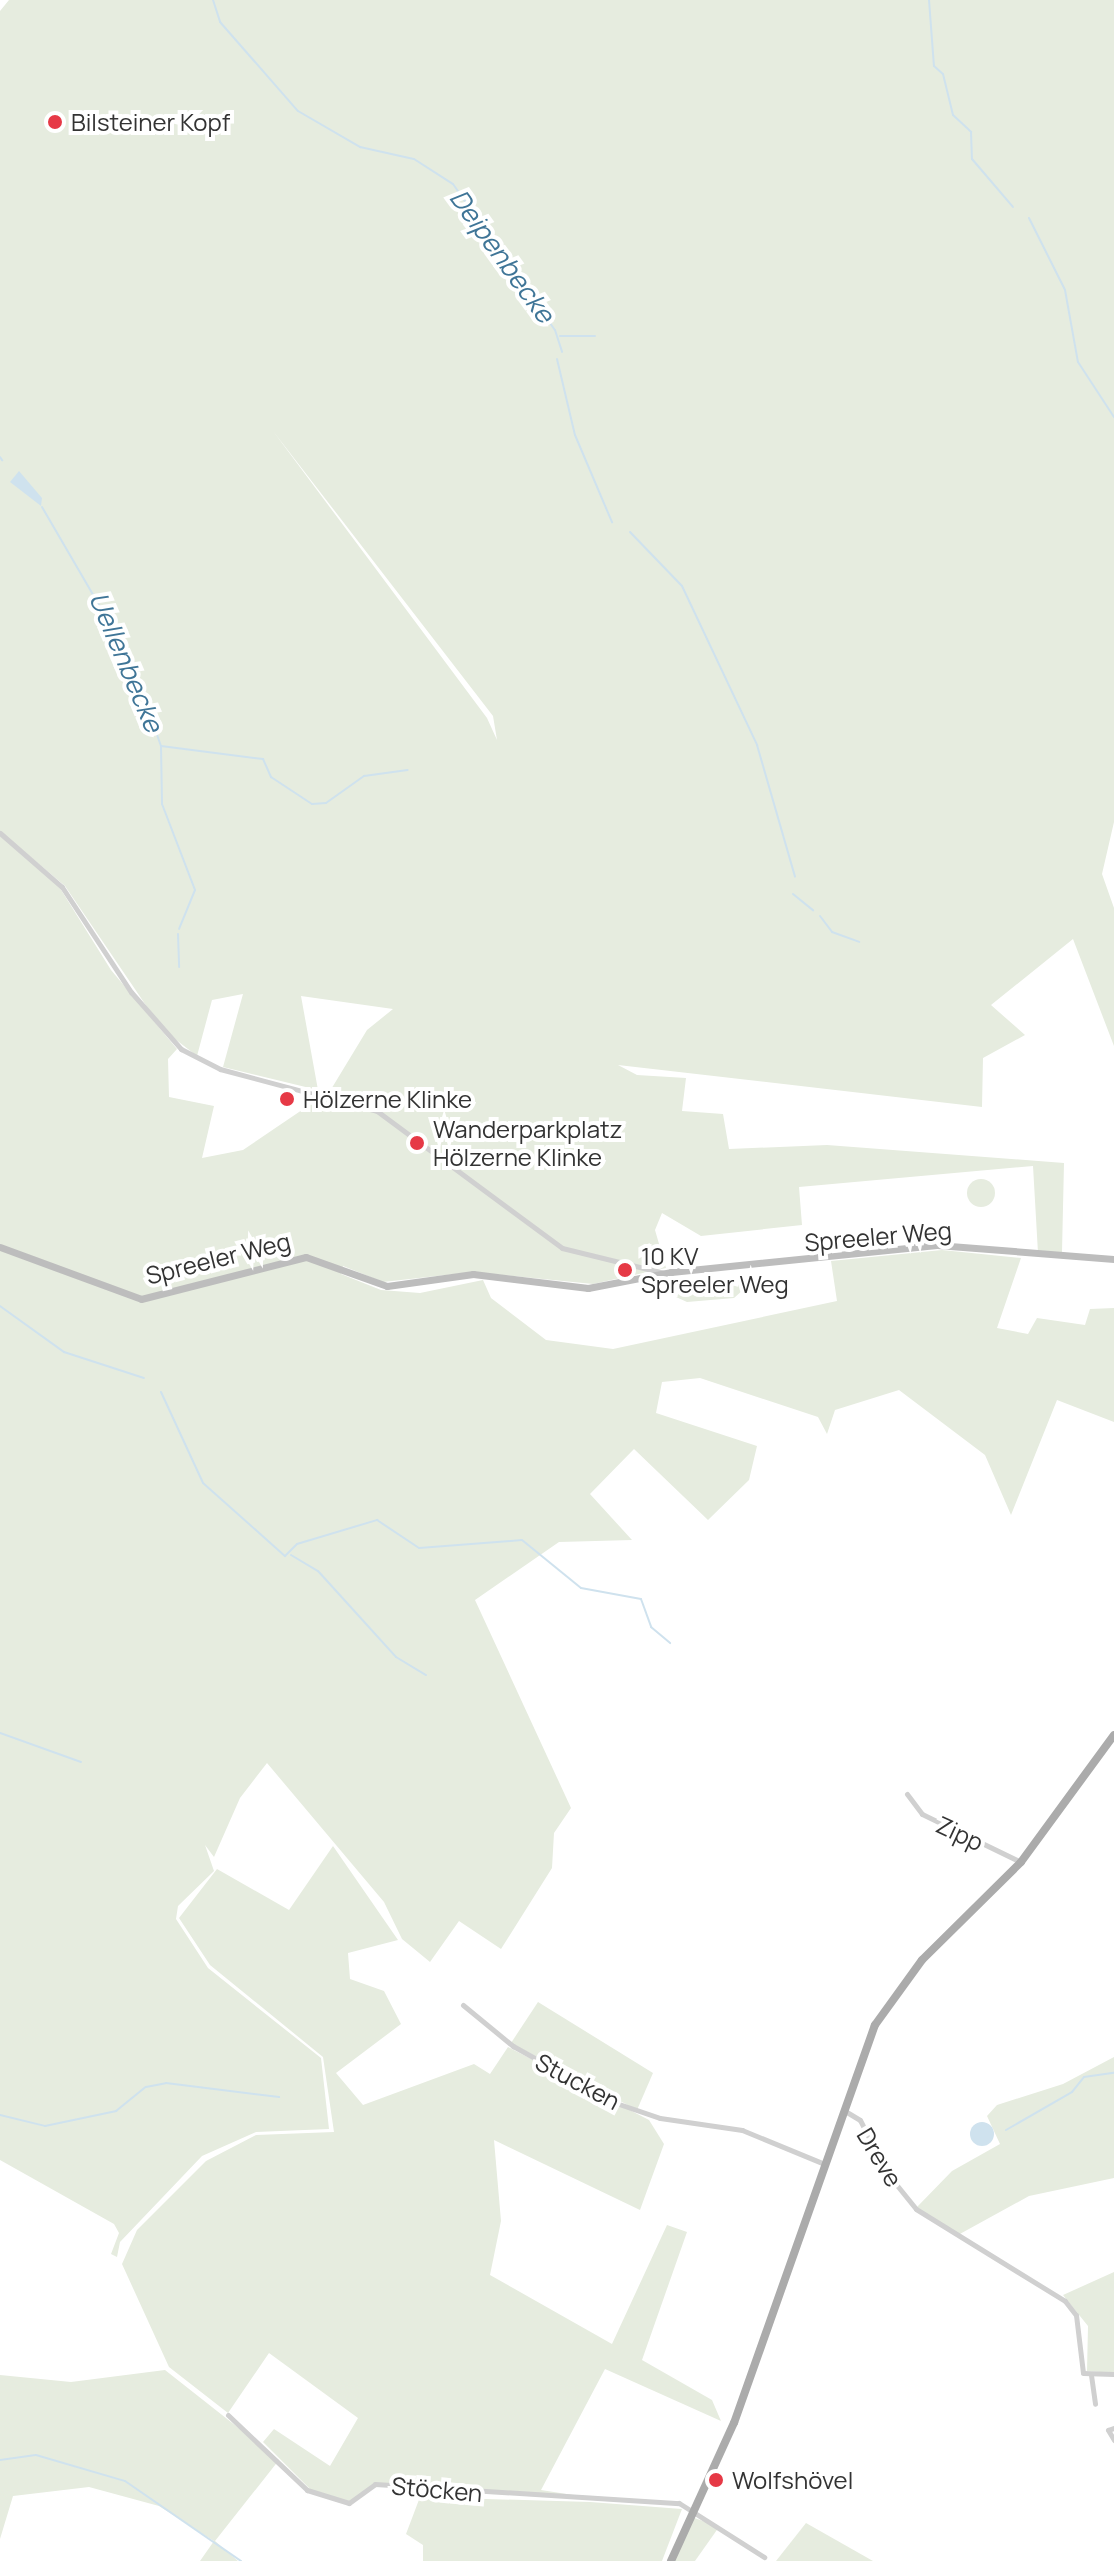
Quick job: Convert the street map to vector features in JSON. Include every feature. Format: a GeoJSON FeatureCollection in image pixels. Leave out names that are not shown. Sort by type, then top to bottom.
{"type":"FeatureCollection","features":[{"type":"Feature","properties":{"kind":"main road"},"geometry":{"type":"LineString","coordinates":[[671,2561],[734,2423],[841,2109],[894,1995],[1021,1862],[1082,1769],[1114,1735]]}},
{"type":"Feature","properties":{"kind":"street"},"geometry":{"type":"LineString","coordinates":[[0,833],[62,887],[131,992],[181,1049],[220,1069],[377,1111],[566,1250],[664,1273]]}},
{"type":"Feature","properties":{"kind":"street","name":"Spreeler Weg"},"geometry":{"type":"LineString","coordinates":[[0,1247],[136,1299],[300,1257],[392,1286],[473,1274],[598,1288],[664,1273],[937,1245],[1114,1259]]}},
{"type":"Feature","properties":{"kind":"street","name":"Zipp"},"geometry":{"type":"LineString","coordinates":[[907,1794],[922,1814],[1021,1862]]}},
{"type":"Feature","properties":{"kind":"street","name":"Stucken"},"geometry":{"type":"LineString","coordinates":[[463,2005],[513,2046],[616,2103],[707,2126],[742,2130],[822,2163]]}},
{"type":"Feature","properties":{"kind":"street","name":"Dreve"},"geometry":{"type":"LineString","coordinates":[[841,2109],[860,2120],[887,2173],[916,2209],[1065,2301],[1079,2325],[1079,2365],[1091,2375]]}},
{"type":"Feature","properties":{"kind":"street"},"geometry":{"type":"LineString","coordinates":[[1095,2404],[1091,2375],[1114,2374]]}},
{"type":"Feature","properties":{"kind":"street","name":"Stöcken"},"geometry":{"type":"LineString","coordinates":[[228,2415],[307,2490],[349,2503],[375,2484],[540,2494],[692,2510]]}},
{"type":"Feature","properties":{"kind":"street"},"geometry":{"type":"LineString","coordinates":[[1114,2428],[1114,2440]]}},
{"type":"Feature","properties":{"kind":"street"},"geometry":{"type":"LineString","coordinates":[[692,2510],[764,2557]]}},
{"type":"Feature","properties":{"kind":"shaded area"},"geometry":{"type":"Polygon","coordinates":[[[9,0],[1114,0],[1114,822],[1102,874],[1114,908],[1114,1046],[1073,939],[991,1005],[1025,1035],[983,1058],[982,1107],[618,1065],[637,1075],[686,1078],[682,1111],[723,1114],[729,1149],[827,1145],[1064,1163],[1062,1252],[1038,1253],[1033,1166],[799,1187],[802,1225],[701,1236],[662,1213],[655,1230],[666,1268],[593,1284],[473,1272],[383,1282],[343,1266],[341,1274],[381,1290],[420,1293],[483,1280],[491,1298],[546,1340],[613,1349],[837,1301],[831,1261],[942,1250],[1021,1258],[997,1328],[1028,1334],[1037,1318],[1085,1325],[1090,1309],[1114,1308],[1114,1422],[1057,1400],[1011,1515],[985,1455],[899,1390],[835,1410],[827,1434],[818,1417],[700,1378],[662,1382],[656,1413],[757,1446],[749,1480],[708,1520],[634,1449],[590,1494],[632,1540],[559,1542],[475,1600],[571,1808],[554,1833],[552,1868],[501,1949],[459,1921],[430,1962],[402,1939],[384,1902],[267,1763],[240,1798],[214,1857],[205,1845],[214,1871],[178,1906],[176,1919],[208,1968],[321,2058],[329,2129],[256,2132],[202,2156],[120,2242],[117,2257],[111,2254],[119,2233],[114,2224],[0,2160],[0,835],[58,885],[111,970],[177,1049],[168,1059],[169,1097],[214,1106],[202,1158],[243,1150],[330,1091],[367,1030],[393,1009],[301,996],[318,1090],[223,1067],[243,994],[212,1000],[197,1056],[162,1029],[65,886],[0,831],[0,11],[9,0]],[[273,431],[487,718],[497,740],[493,716],[273,431]]]}},
{"type":"Feature","properties":{"kind":"shaded area"},"geometry":{"type":"Polygon","coordinates":[[[981,1179],[991,1183],[995,1193],[991,1203],[981,1207],[971,1203],[967,1193],[971,1183],[981,1179]]]}},
{"type":"Feature","properties":{"kind":"shaded area"},"geometry":{"type":"Polygon","coordinates":[[[689,1281],[737,1282],[743,1290],[734,1298],[687,1302],[676,1297],[689,1281]]]}},
{"type":"Feature","properties":{"kind":"shaded area"},"geometry":{"type":"Polygon","coordinates":[[[333,1846],[398,1940],[348,1953],[350,1979],[384,1991],[401,2024],[336,2073],[363,2105],[474,2064],[490,2074],[508,2047],[649,2120],[664,2144],[640,2210],[494,2140],[501,2221],[490,2275],[612,2344],[667,2225],[687,2232],[642,2360],[712,2400],[721,2421],[605,2369],[541,2490],[605,2500],[375,2486],[352,2504],[314,2493],[263,2442],[274,2429],[330,2466],[358,2418],[269,2353],[228,2413],[169,2367],[122,2264],[137,2230],[206,2161],[256,2135],[334,2132],[323,2057],[210,1965],[179,1918],[217,1869],[289,1910],[333,1846]]]}},
{"type":"Feature","properties":{"kind":"shaded area"},"geometry":{"type":"Polygon","coordinates":[[[538,2002],[653,2073],[637,2110],[511,2043],[538,2002]]]}},
{"type":"Feature","properties":{"kind":"shaded area"},"geometry":{"type":"Polygon","coordinates":[[[1114,2057],[1114,2178],[1029,2196],[958,2235],[917,2207],[952,2171],[1000,2144],[987,2116],[997,2105],[1063,2084],[1114,2057]]]}},
{"type":"Feature","properties":{"kind":"shaded area"},"geometry":{"type":"Polygon","coordinates":[[[1114,2272],[1114,2373],[1087,2371],[1088,2326],[1063,2295],[1114,2272]]]}},
{"type":"Feature","properties":{"kind":"shaded area"},"geometry":{"type":"Polygon","coordinates":[[[165,2370],[279,2460],[215,2541],[238,2561],[200,2561],[214,2541],[159,2506],[89,2487],[13,2496],[0,2539],[0,2375],[71,2382],[165,2370]]]}},
{"type":"Feature","properties":{"kind":"shaded area"},"geometry":{"type":"Polygon","coordinates":[[[420,2497],[590,2502],[682,2509],[662,2561],[423,2561],[423,2545],[406,2534],[420,2497]]]}},
{"type":"Feature","properties":{"kind":"shaded area"},"geometry":{"type":"Polygon","coordinates":[[[692,2517],[719,2527],[695,2561],[673,2561],[692,2517]]]}},
{"type":"Feature","properties":{"kind":"shaded area"},"geometry":{"type":"Polygon","coordinates":[[[806,2523],[873,2561],[776,2561],[806,2523]]]}},
{"type":"Feature","properties":{"kind":"water"},"geometry":{"type":"Polygon","coordinates":[[[19,471],[42,498],[41,506],[10,482],[19,471]]]}},
{"type":"Feature","properties":{"kind":"water"},"geometry":{"type":"Polygon","coordinates":[[[982,2122],[991,2125],[994,2134],[991,2143],[982,2146],[973,2143],[970,2134],[973,2125],[982,2122]]]}},
{"type":"Feature","properties":{"kind":"waterway","name":"Deipenbecke"},"geometry":{"type":"LineString","coordinates":[[213,0],[220,22],[298,111],[360,147],[414,159],[453,184],[555,330],[562,352]]}},
{"type":"Feature","properties":{"kind":"waterway"},"geometry":{"type":"LineString","coordinates":[[929,0],[934,66],[943,74],[953,115],[971,132],[972,159],[1013,207]]}},
{"type":"Feature","properties":{"kind":"waterway"},"geometry":{"type":"LineString","coordinates":[[1029,218],[1065,290],[1078,362],[1114,417]]}},
{"type":"Feature","properties":{"kind":"waterway"},"geometry":{"type":"LineString","coordinates":[[560,336],[595,336]]}},
{"type":"Feature","properties":{"kind":"waterway","name":"Deipenbecke"},"geometry":{"type":"LineString","coordinates":[[557,359],[575,435],[612,522]]}},
{"type":"Feature","properties":{"kind":"waterway","name":"Uellenbecke"},"geometry":{"type":"LineString","coordinates":[[42,507],[130,658],[161,746],[263,759],[271,777],[312,804],[326,803],[364,776],[408,770]]}},
{"type":"Feature","properties":{"kind":"waterway","name":"Deipenbecke"},"geometry":{"type":"LineString","coordinates":[[630,532],[682,586],[757,745],[795,877]]}},
{"type":"Feature","properties":{"kind":"waterway"},"geometry":{"type":"LineString","coordinates":[[161,746],[162,804],[195,890],[179,929]]}},
{"type":"Feature","properties":{"kind":"waterway"},"geometry":{"type":"LineString","coordinates":[[793,894],[813,910]]}},
{"type":"Feature","properties":{"kind":"waterway"},"geometry":{"type":"LineString","coordinates":[[820,916],[832,932],[859,942]]}},
{"type":"Feature","properties":{"kind":"waterway"},"geometry":{"type":"LineString","coordinates":[[178,934],[179,967]]}},
{"type":"Feature","properties":{"kind":"waterway"},"geometry":{"type":"LineString","coordinates":[[0,1306],[64,1352],[144,1378]]}},
{"type":"Feature","properties":{"kind":"waterway"},"geometry":{"type":"LineString","coordinates":[[161,1392],[203,1483],[285,1556],[297,1544],[377,1520],[419,1548],[522,1540],[581,1588],[641,1599],[651,1627],[670,1643]]}},
{"type":"Feature","properties":{"kind":"waterway"},"geometry":{"type":"LineString","coordinates":[[291,1555],[318,1571],[396,1657],[426,1675]]}},
{"type":"Feature","properties":{"kind":"waterway"},"geometry":{"type":"LineString","coordinates":[[0,1733],[81,1762]]}},
{"type":"Feature","properties":{"kind":"waterway"},"geometry":{"type":"LineString","coordinates":[[1006,2130],[1072,2092],[1084,2077],[1114,2073]]}},
{"type":"Feature","properties":{"kind":"waterway"},"geometry":{"type":"LineString","coordinates":[[0,2115],[45,2126],[116,2111],[146,2087],[166,2083],[279,2097]]}},
{"type":"Feature","properties":{"kind":"waterway"},"geometry":{"type":"LineString","coordinates":[[0,2460],[36,2455],[125,2481],[241,2561]]}},
{"type":"Feature","properties":{"kind":"place","name":"Bilsteiner Kopf"},"geometry":{"type":"Point","coordinates":[55,122]}},
{"type":"Feature","properties":{"kind":"place","name":"Hölzerne Klinke"},"geometry":{"type":"Point","coordinates":[287,1099]}},
{"type":"Feature","properties":{"kind":"place","name":"Wanderparkplatz Hölzerne Klinke"},"geometry":{"type":"Point","coordinates":[417,1143]}},
{"type":"Feature","properties":{"kind":"place","name":"10 KV Spreeler Weg"},"geometry":{"type":"Point","coordinates":[625,1270]}},
{"type":"Feature","properties":{"kind":"place","name":"Wolfshövel"},"geometry":{"type":"Point","coordinates":[716,2480]}}]}
